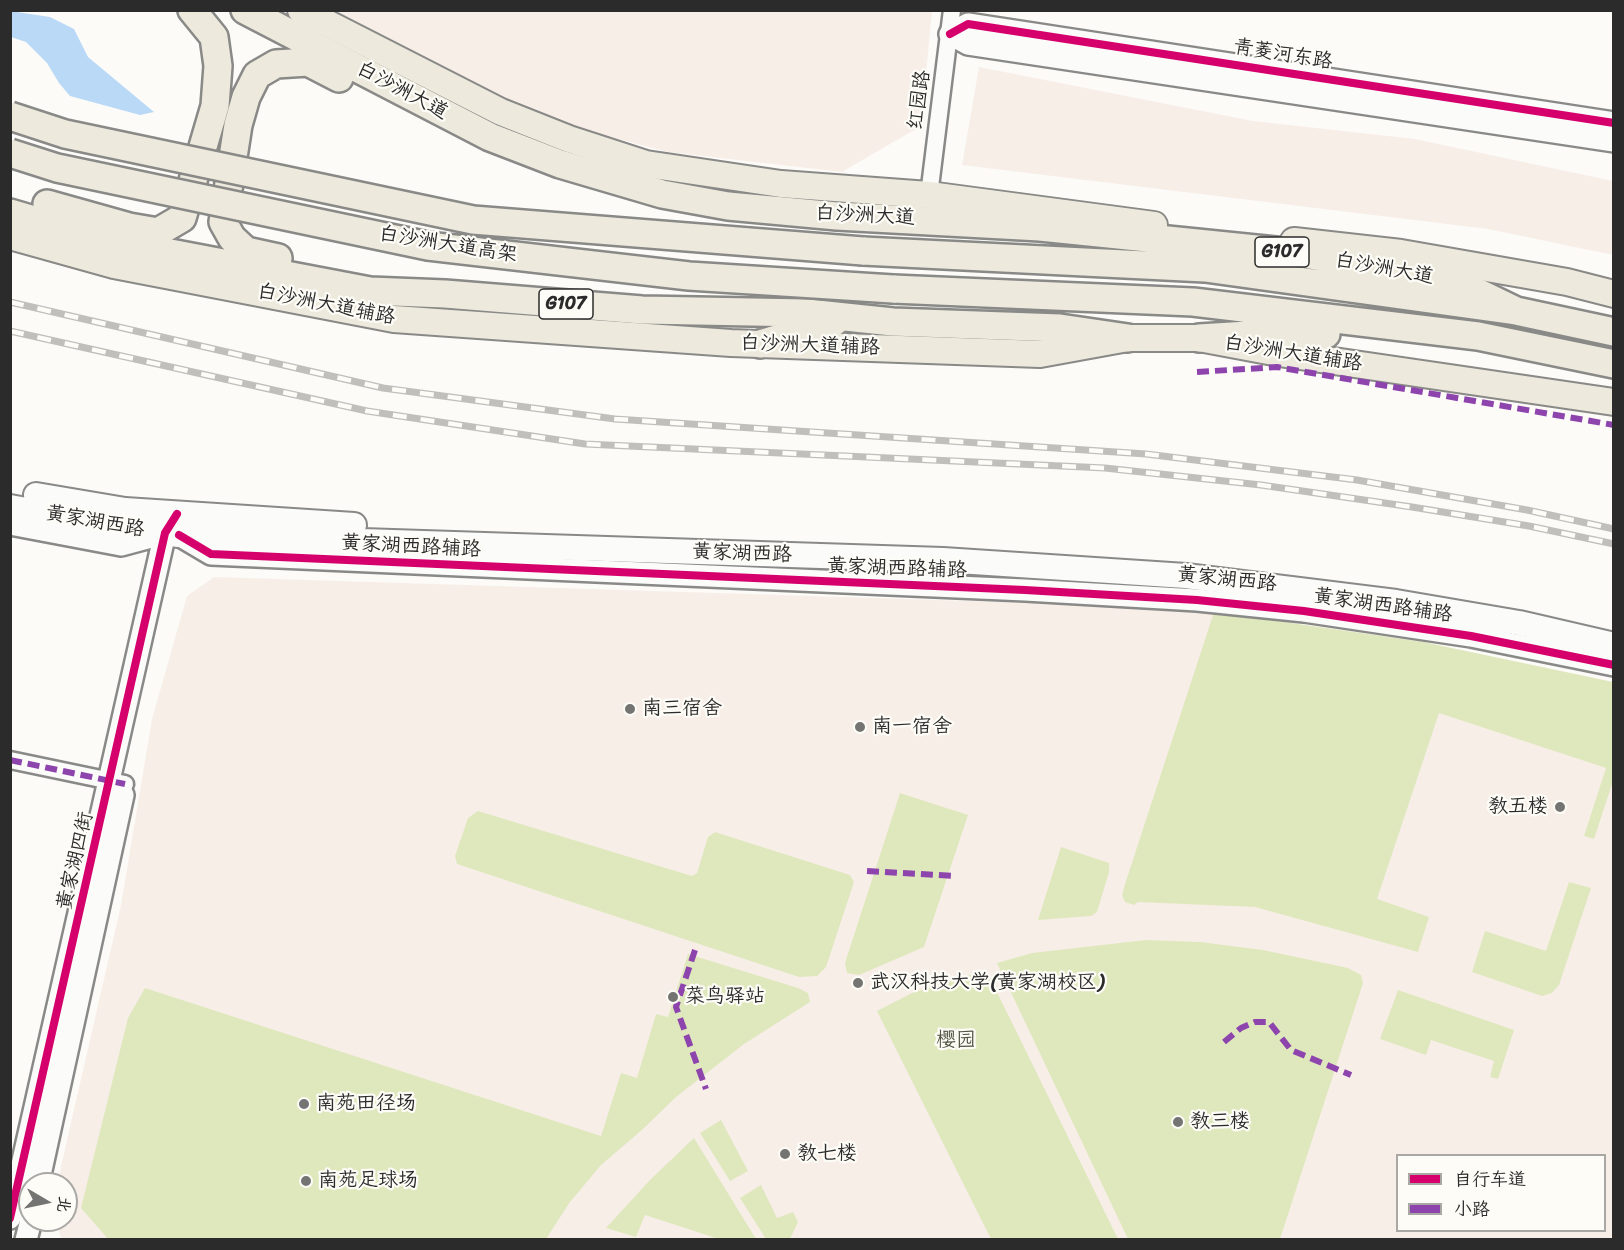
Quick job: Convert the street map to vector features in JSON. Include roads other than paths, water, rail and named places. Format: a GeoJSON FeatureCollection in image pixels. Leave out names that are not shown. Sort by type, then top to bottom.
{"type":"FeatureCollection","features":[{"type":"Feature","properties":{"kind":"highway"},"geometry":{"type":"LineString","coordinates":[[10,199],[28,199],[129,227],[158,232],[182,218],[215,106],[218,66],[214,37],[192,10]]}},
{"type":"Feature","properties":{"kind":"highway","name":"白沙洲大道"},"geometry":{"type":"LineString","coordinates":[[245,10],[490,137],[560,164],[662,194],[728,206],[837,216],[1040,227],[1305,254],[1454,281],[1516,311]]}},
{"type":"Feature","properties":{"kind":"highway"},"geometry":{"type":"LineString","coordinates":[[445,294],[246,251],[232,238],[223,222],[241,116],[257,75],[276,64],[308,62],[406,111],[490,137]]}},
{"type":"Feature","properties":{"kind":"highway","name":"白沙洲大道高架"},"geometry":{"type":"LineString","coordinates":[[10,116],[65,134],[473,220],[863,251]]}},
{"type":"Feature","properties":{"kind":"highway","name":"白沙洲大道高架"},"geometry":{"type":"LineString","coordinates":[[10,153],[57,168],[428,246],[689,276],[893,289]]}},
{"type":"Feature","properties":{"kind":"highway","name":"G107"},"geometry":{"type":"LineString","coordinates":[[10,213],[102,240],[370,291],[445,294],[642,310],[807,314],[893,322],[1060,328],[1128,338]]}},
{"type":"Feature","properties":{"kind":"highway"},"geometry":{"type":"LineString","coordinates":[[863,251],[1040,227],[1121,222]]}},
{"type":"Feature","properties":{"kind":"highway"},"geometry":{"type":"LineString","coordinates":[[10,235],[57,226]]}},
{"type":"Feature","properties":{"kind":"highway","name":"白沙洲大道"},"geometry":{"type":"LineString","coordinates":[[863,251],[1205,268],[1516,311],[1614,332]]}},
{"type":"Feature","properties":{"kind":"highway"},"geometry":{"type":"LineString","coordinates":[[893,289],[930,305],[1060,328]]}},
{"type":"Feature","properties":{"kind":"highway"},"geometry":{"type":"LineString","coordinates":[[893,289],[1193,302],[1478,336],[1614,364]]}},
{"type":"Feature","properties":{"kind":"highway"},"geometry":{"type":"LineString","coordinates":[[760,344],[847,317]]}},
{"type":"Feature","properties":{"kind":"highway"},"geometry":{"type":"LineString","coordinates":[[1199,338],[1298,332],[1372,336],[1428,330]]}},
{"type":"Feature","properties":{"kind":"main road"},"geometry":{"type":"LineString","coordinates":[[301,10],[501,112],[569,139],[646,164],[781,184],[929,195],[1121,222],[1361,248],[1567,282],[1614,294]]}},
{"type":"Feature","properties":{"kind":"main road","name":"白沙洲大道辅路"},"geometry":{"type":"LineString","coordinates":[[10,235],[114,265],[394,319],[760,344],[1040,354],[1128,338],[1199,338],[1279,353],[1614,402]]}},
{"type":"Feature","properties":{"kind":"main road"},"geometry":{"type":"LineString","coordinates":[[1361,248],[1454,281]]}},
{"type":"Feature","properties":{"kind":"main road","name":"黄家湖西路"},"geometry":{"type":"LineString","coordinates":[[10,490],[125,510],[174,527],[951,561],[1098,569],[1280,586],[1396,602],[1519,623],[1614,645]]}},
{"type":"Feature","properties":{"kind":"main road","name":"黄家湖西路"},"geometry":{"type":"LineString","coordinates":[[10,507],[123,528],[174,527],[1010,554],[1221,568],[1342,582],[1416,594],[1614,634]]}},
{"type":"Feature","properties":{"kind":"street","name":"红园路"},"geometry":{"type":"LineString","coordinates":[[929,195],[952,10]]}},
{"type":"Feature","properties":{"kind":"street","name":"青菱河东路"},"geometry":{"type":"LineString","coordinates":[[950,34],[968,24],[1614,123]]}},
{"type":"Feature","properties":{"kind":"street","name":"青菱河东路"},"geometry":{"type":"LineString","coordinates":[[950,34],[968,44],[1614,141]]}},
{"type":"Feature","properties":{"kind":"street"},"geometry":{"type":"LineString","coordinates":[[10,524],[121,545],[174,527]]}},
{"type":"Feature","properties":{"kind":"street","name":"黄家湖西路辅路"},"geometry":{"type":"LineString","coordinates":[[174,527],[211,554],[1025,590],[1197,600],[1304,611],[1471,636],[1614,665]]}},
{"type":"Feature","properties":{"kind":"street","name":"黄家湖四街"},"geometry":{"type":"LineString","coordinates":[[40,1172],[118,782],[174,527]]}},
{"type":"Feature","properties":{"kind":"street"},"geometry":{"type":"LineString","coordinates":[[10,760],[118,782]]}},
{"type":"Feature","properties":{"kind":"street","name":"黄家湖四街"},"geometry":{"type":"LineString","coordinates":[[10,1218],[118,782]]}},
{"type":"Feature","properties":{"kind":"water"},"geometry":{"type":"Polygon","coordinates":[[[10,11],[50,17],[74,29],[88,57],[154,112],[140,115],[70,96],[47,63],[26,42],[11,37],[10,11]]]}},
{"type":"Feature","properties":{"kind":"railway"},"geometry":{"type":"LineString","coordinates":[[10,302],[383,388],[615,419],[1146,454],[1357,480],[1527,510],[1614,529]]}},
{"type":"Feature","properties":{"kind":"railway"},"geometry":{"type":"LineString","coordinates":[[10,331],[367,411],[585,444],[1105,468],[1261,485],[1412,507],[1529,526],[1614,544]]}},
{"type":"Feature","properties":{"kind":"place","name":"南三宿舍"},"geometry":{"type":"Point","coordinates":[630,709]}},
{"type":"Feature","properties":{"kind":"place","name":"南一宿舍"},"geometry":{"type":"Point","coordinates":[860,727]}},
{"type":"Feature","properties":{"kind":"place","name":"教五楼"},"geometry":{"type":"Point","coordinates":[1560,807]}},
{"type":"Feature","properties":{"kind":"place","name":"武汉科技大学(黄家湖校区)"},"geometry":{"type":"Point","coordinates":[858,983]}},
{"type":"Feature","properties":{"kind":"place","name":"菜鸟驿站"},"geometry":{"type":"Point","coordinates":[673,997]}},
{"type":"Feature","properties":{"kind":"place","name":"南苑田径场"},"geometry":{"type":"Point","coordinates":[304,1104]}},
{"type":"Feature","properties":{"kind":"place","name":"教三楼"},"geometry":{"type":"Point","coordinates":[1178,1122]}},
{"type":"Feature","properties":{"kind":"place","name":"教七楼"},"geometry":{"type":"Point","coordinates":[785,1154]}},
{"type":"Feature","properties":{"kind":"place","name":"南苑足球场"},"geometry":{"type":"Point","coordinates":[306,1181]}},
{"type":"Feature","properties":{"kind":"park label","name":"樱园"},"geometry":{"type":"Point","coordinates":[956,1041]}}]}
